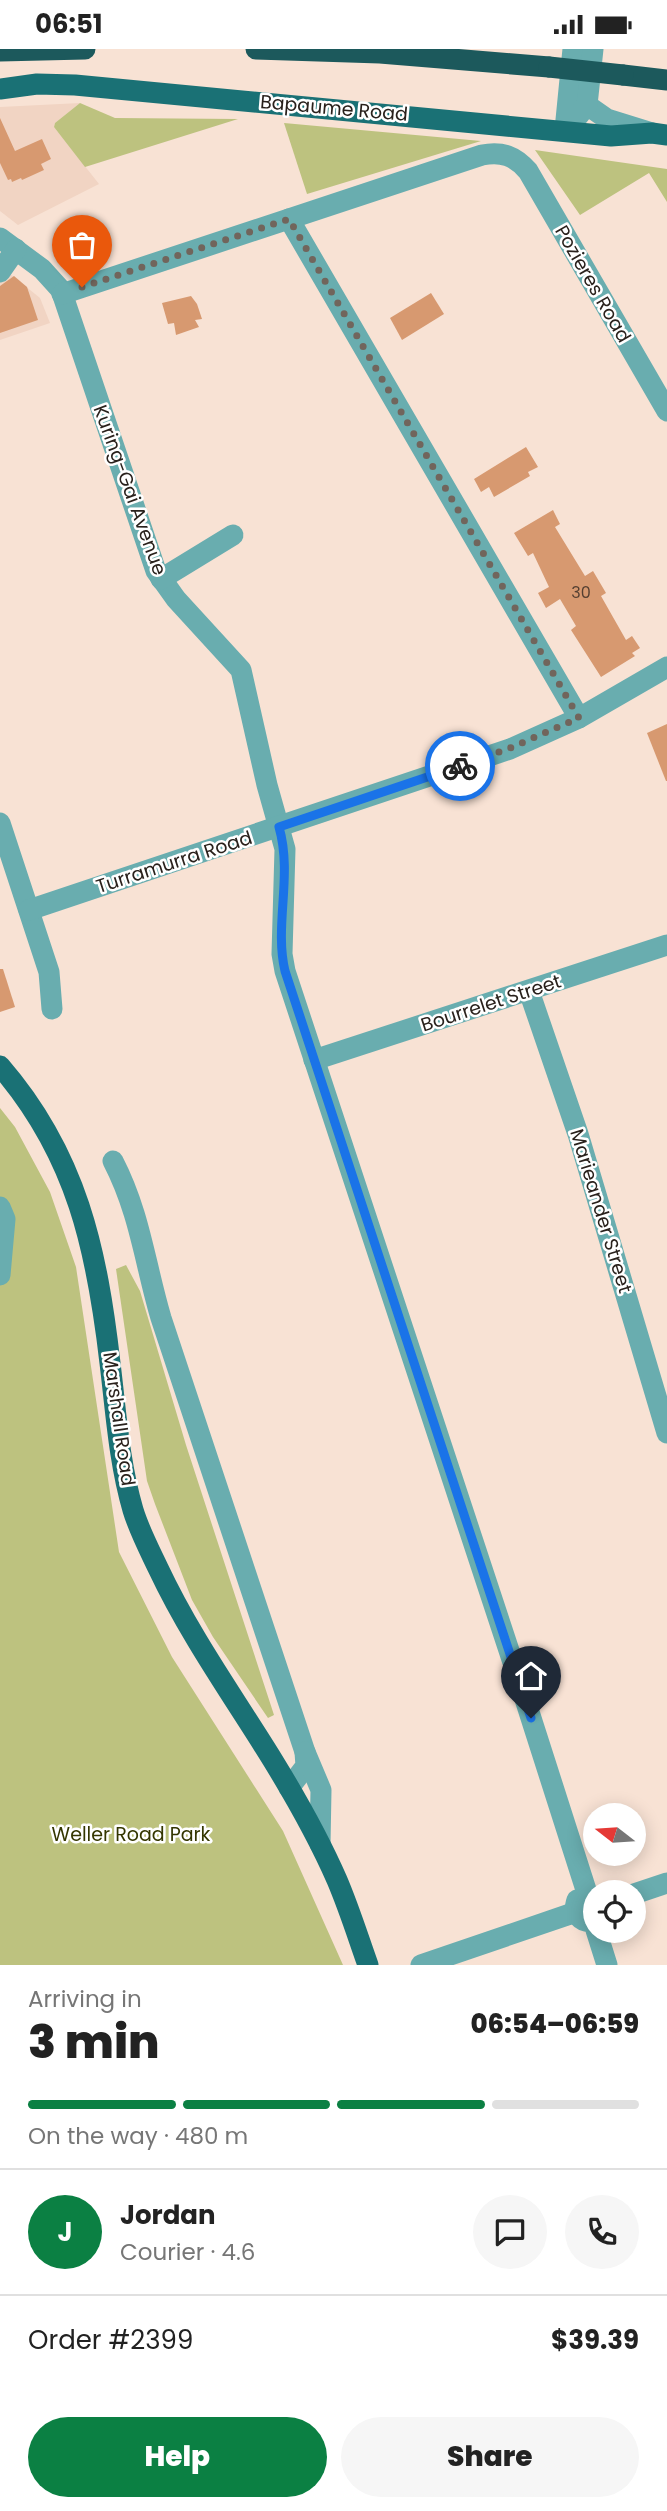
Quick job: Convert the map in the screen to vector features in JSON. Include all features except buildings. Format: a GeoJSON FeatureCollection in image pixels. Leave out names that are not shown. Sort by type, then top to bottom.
{"type":"FeatureCollection","features":[{"type":"Feature","properties":{"kind":"highway"},"geometry":{"type":"LineString","coordinates":[[0,51],[85,49]]}},
{"type":"Feature","properties":{"kind":"highway"},"geometry":{"type":"LineString","coordinates":[[256,49],[406,55],[667,79]]}},
{"type":"Feature","properties":{"kind":"main road","name":"Bapaume Road"},"geometry":{"type":"LineString","coordinates":[[0,89],[37,84],[75,85],[611,136],[659,134]]}},
{"type":"Feature","properties":{"kind":"main road","name":"Marshall Road"},"geometry":{"type":"LineString","coordinates":[[0,1066],[47,1130],[74,1185],[83,1213],[106,1327],[126,1481],[141,1532],[194,1636],[272,1760],[320,1844],[338,1883],[368,1965]]}},
{"type":"Feature","properties":{"kind":"street"},"geometry":{"type":"LineString","coordinates":[[566,130],[573,49]]}},
{"type":"Feature","properties":{"kind":"street"},"geometry":{"type":"LineString","coordinates":[[566,130],[587,106],[593,49]]}},
{"type":"Feature","properties":{"kind":"street"},"geometry":{"type":"LineString","coordinates":[[587,106],[607,119],[659,134]]}},
{"type":"Feature","properties":{"kind":"street","name":"Pozieres Road"},"geometry":{"type":"LineString","coordinates":[[289,219],[482,155],[501,153],[516,160],[528,171],[667,411]]}},
{"type":"Feature","properties":{"kind":"street"},"geometry":{"type":"LineString","coordinates":[[62,294],[289,219],[579,718]]}},
{"type":"Feature","properties":{"kind":"street"},"geometry":{"type":"LineString","coordinates":[[0,272],[8,244]]}},
{"type":"Feature","properties":{"kind":"street","name":"Kuring-Gai Avenue"},"geometry":{"type":"LineString","coordinates":[[8,244],[50,276],[62,294],[146,546],[161,579],[241,670],[285,856],[283,960],[586,1880]]}},
{"type":"Feature","properties":{"kind":"street"},"geometry":{"type":"LineString","coordinates":[[161,579],[233,535]]}},
{"type":"Feature","properties":{"kind":"street","name":"Turramurra Road"},"geometry":{"type":"LineString","coordinates":[[29,910],[510,748],[579,718],[667,667]]}},
{"type":"Feature","properties":{"kind":"street"},"geometry":{"type":"LineString","coordinates":[[0,823],[49,972],[52,1009]]}},
{"type":"Feature","properties":{"kind":"street","name":"Bourrelet Street"},"geometry":{"type":"LineString","coordinates":[[314,1060],[667,945]]}},
{"type":"Feature","properties":{"kind":"street","name":"Marieander Street"},"geometry":{"type":"LineString","coordinates":[[529,991],[578,1135],[667,1433]]}},
{"type":"Feature","properties":{"kind":"street"},"geometry":{"type":"LineString","coordinates":[[113,1161],[131,1199],[161,1318],[297,1729],[321,1790],[320,1844]]}},
{"type":"Feature","properties":{"kind":"street"},"geometry":{"type":"LineString","coordinates":[[0,1207],[5,1219],[0,1275]]}},
{"type":"Feature","properties":{"kind":"street"},"geometry":{"type":"LineString","coordinates":[[272,1760],[289,1755],[296,1740],[297,1729]]}},
{"type":"Feature","properties":{"kind":"street"},"geometry":{"type":"LineString","coordinates":[[289,1789],[306,1766],[305,1752]]}},
{"type":"Feature","properties":{"kind":"street"},"geometry":{"type":"LineString","coordinates":[[646,1890],[667,1883]]}},
{"type":"Feature","properties":{"kind":"street"},"geometry":{"type":"LineString","coordinates":[[583,1895],[576,1902],[583,1912]]}},
{"type":"Feature","properties":{"kind":"street"},"geometry":{"type":"LineString","coordinates":[[421,1965],[583,1925]]}},
{"type":"Feature","properties":{"kind":"street"},"geometry":{"type":"LineString","coordinates":[[599,1943],[607,1965]]}},
{"type":"Feature","properties":{"kind":"shaded area"},"geometry":{"type":"Polygon","coordinates":[[[80,103],[55,123],[54,127],[99,184],[18,225],[0,211],[0,107],[80,103]]]}},
{"type":"Feature","properties":{"kind":"shaded area"},"geometry":{"type":"Polygon","coordinates":[[[9,273],[40,298],[50,323],[0,340],[0,282],[9,273]]]}},
{"type":"Feature","properties":{"kind":"green space"},"geometry":{"type":"Polygon","coordinates":[[[80,103],[115,118],[238,119],[85,167],[54,127],[55,123],[80,103]]]}},
{"type":"Feature","properties":{"kind":"green space"},"geometry":{"type":"Polygon","coordinates":[[[284,123],[481,141],[307,194],[284,123]]]}},
{"type":"Feature","properties":{"kind":"green space"},"geometry":{"type":"Polygon","coordinates":[[[535,150],[667,169],[667,202],[649,173],[580,215],[535,150]]]}},
{"type":"Feature","properties":{"kind":"green space","name":"Weller Road Park"},"geometry":{"type":"Polygon","coordinates":[[[0,1108],[15,1127],[50,1192],[76,1267],[119,1552],[172,1657],[283,1831],[343,1965],[0,1965],[0,1108]]]}},
{"type":"Feature","properties":{"kind":"green space"},"geometry":{"type":"Polygon","coordinates":[[[126,1265],[140,1291],[186,1445],[274,1715],[268,1718],[213,1637],[192,1600],[147,1481],[116,1269],[126,1265]]]}},
{"type":"Feature","properties":{"kind":"way so far"},"geometry":{"type":"LineString","coordinates":[[82,287],[289,219],[579,718],[460,766]]}},
{"type":"Feature","properties":{"kind":"route"},"geometry":{"type":"LineString","coordinates":[[460,766],[279,827],[285,856],[282,954],[322,1086],[531,1718]]}}]}
